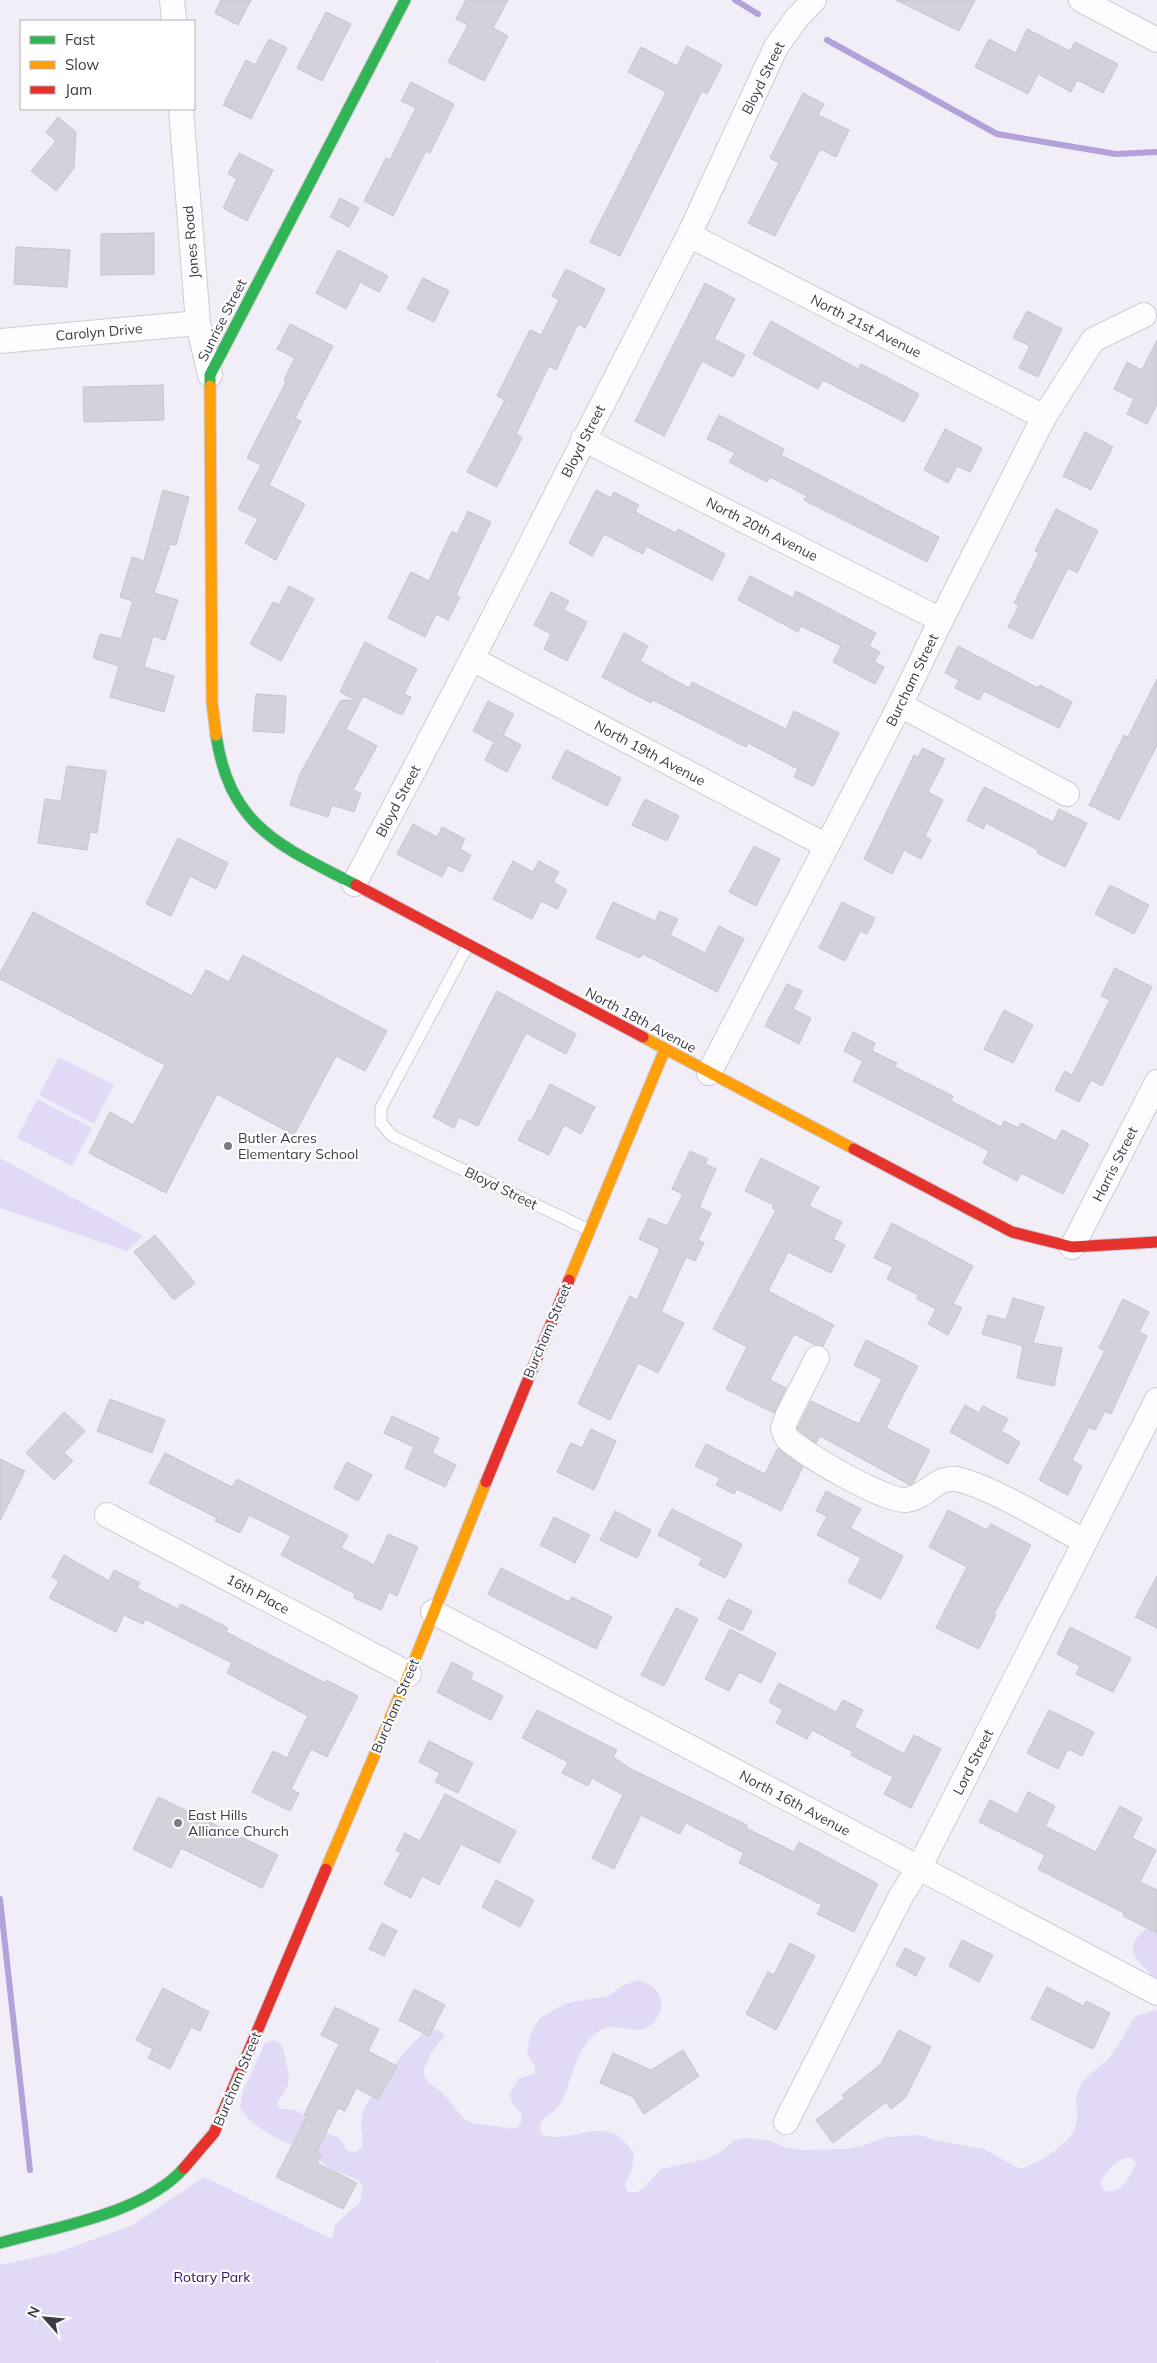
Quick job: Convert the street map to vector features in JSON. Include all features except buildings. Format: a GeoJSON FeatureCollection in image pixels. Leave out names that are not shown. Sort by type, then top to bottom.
{"type":"FeatureCollection","features":[{"type":"Feature","properties":{"kind":"street"},"geometry":{"type":"LineString","coordinates":[[172,0],[174,20]]}},
{"type":"Feature","properties":{"kind":"street","name":"Sunrise Street"},"geometry":{"type":"LineString","coordinates":[[225,777],[215,741],[212,702],[210,375],[405,0]]}},
{"type":"Feature","properties":{"kind":"street","name":"Bloyd Street"},"geometry":{"type":"LineString","coordinates":[[354,884],[472,659],[689,235],[776,47],[796,19],[814,0]]}},
{"type":"Feature","properties":{"kind":"street"},"geometry":{"type":"LineString","coordinates":[[1081,0],[1157,40]]}},
{"type":"Feature","properties":{"kind":"street","name":"Jones Road"},"geometry":{"type":"LineString","coordinates":[[181,110],[198,323],[210,375]]}},
{"type":"Feature","properties":{"kind":"street","name":"North 21st Avenue"},"geometry":{"type":"LineString","coordinates":[[689,235],[1044,417]]}},
{"type":"Feature","properties":{"kind":"street","name":"Burcham Street"},"geometry":{"type":"LineString","coordinates":[[709,1073],[900,705],[1044,417],[1093,340],[1144,315]]}},
{"type":"Feature","properties":{"kind":"street","name":"Carolyn Drive"},"geometry":{"type":"LineString","coordinates":[[0,341],[198,323]]}},
{"type":"Feature","properties":{"kind":"street","name":"North 20th Avenue"},"geometry":{"type":"LineString","coordinates":[[584,439],[941,620]]}},
{"type":"Feature","properties":{"kind":"street","name":"North 19th Avenue"},"geometry":{"type":"LineString","coordinates":[[472,659],[827,846]]}},
{"type":"Feature","properties":{"kind":"street"},"geometry":{"type":"LineString","coordinates":[[900,705],[1067,794]]}},
{"type":"Feature","properties":{"kind":"street","name":"North 18th Avenue"},"geometry":{"type":"LineString","coordinates":[[225,777],[238,806],[262,831],[291,851],[1012,1232],[1072,1247],[1157,1242]]}},
{"type":"Feature","properties":{"kind":"street","name":"Burcham Street"},"geometry":{"type":"LineString","coordinates":[[0,2243],[121,2209],[173,2180],[214,2133],[409,1674],[666,1049]]}},
{"type":"Feature","properties":{"kind":"street","name":"Harris Street"},"geometry":{"type":"LineString","coordinates":[[1072,1247],[1157,1082]]}},
{"type":"Feature","properties":{"kind":"street"},"geometry":{"type":"LineString","coordinates":[[817,1358],[787,1418],[784,1428],[789,1440],[838,1472],[883,1495],[904,1500],[920,1496],[940,1480],[959,1480],[981,1488],[1084,1541]]}},
{"type":"Feature","properties":{"kind":"street","name":"Lord Street"},"geometry":{"type":"LineString","coordinates":[[786,2122],[901,1896],[919,1868],[1157,1400]]}},
{"type":"Feature","properties":{"kind":"street","name":"16th Place"},"geometry":{"type":"LineString","coordinates":[[107,1515],[409,1674]]}},
{"type":"Feature","properties":{"kind":"street","name":"North 16th Avenue"},"geometry":{"type":"LineString","coordinates":[[433,1612],[1157,1993]]}},
{"type":"Feature","properties":{"kind":"lane","name":"Bloyd Street"},"geometry":{"type":"LineString","coordinates":[[468,945],[381,1108],[381,1123],[392,1136],[590,1231]]}},
{"type":"Feature","properties":{"kind":"green space"},"geometry":{"type":"Polygon","coordinates":[[[59,1057],[114,1085],[94,1124],[39,1095],[59,1057]]]}},
{"type":"Feature","properties":{"kind":"green space"},"geometry":{"type":"Polygon","coordinates":[[[37,1099],[92,1128],[72,1166],[17,1138],[37,1099]]]}},
{"type":"Feature","properties":{"kind":"green space"},"geometry":{"type":"Polygon","coordinates":[[[0,1158],[143,1236],[127,1251],[0,1208],[0,1158]]]}},
{"type":"Feature","properties":{"kind":"green space"},"geometry":{"type":"Polygon","coordinates":[[[1151,1926],[1157,1926],[1157,1986],[1149,1972],[1138,1961],[1133,1951],[1133,1946],[1138,1936],[1151,1926]]]}},
{"type":"Feature","properties":{"kind":"green space","name":"Rotary Park"},"geometry":{"type":"Polygon","coordinates":[[[638,1980],[653,1987],[661,2000],[659,2014],[653,2023],[646,2028],[639,2030],[607,2028],[599,2031],[591,2038],[580,2054],[561,2102],[558,2107],[543,2119],[540,2128],[541,2134],[553,2137],[600,2131],[612,2133],[623,2140],[634,2154],[632,2169],[625,2184],[628,2192],[637,2192],[661,2169],[707,2159],[722,2151],[735,2140],[743,2138],[769,2140],[784,2147],[800,2150],[846,2149],[862,2146],[886,2137],[920,2135],[935,2140],[984,2149],[1020,2169],[1028,2167],[1054,2151],[1070,2136],[1075,2129],[1077,2121],[1076,2098],[1081,2084],[1111,2056],[1136,2016],[1157,2010],[1157,2363],[438,2363],[438,2359],[436,2363],[0,2363],[0,2265],[55,2253],[131,2226],[204,2177],[332,2239],[335,2225],[360,2202],[363,2185],[353,2177],[330,2169],[314,2157],[264,2131],[255,2125],[240,2108],[243,2091],[265,2043],[273,2040],[281,2045],[288,2070],[289,2081],[286,2090],[278,2101],[279,2109],[296,2110],[314,2128],[338,2137],[347,2151],[356,2152],[362,2147],[361,2121],[367,2105],[401,2057],[419,2037],[429,2030],[440,2030],[445,2035],[431,2053],[424,2068],[424,2076],[428,2082],[443,2093],[464,2119],[472,2123],[515,2129],[521,2123],[522,2115],[511,2101],[510,2093],[519,2078],[535,2074],[535,2067],[527,2053],[530,2036],[538,2020],[567,2003],[608,1996],[622,1986],[638,1980]],[[1131,2157],[1120,2160],[1109,2170],[1100,2184],[1105,2191],[1116,2190],[1125,2184],[1136,2164],[1131,2157]]]}},
{"type":"Feature","properties":{"kind":"waterway"},"geometry":{"type":"LineString","coordinates":[[735,0],[758,14]]}},
{"type":"Feature","properties":{"kind":"waterway"},"geometry":{"type":"LineString","coordinates":[[827,40],[997,134],[1116,154],[1157,152]]}},
{"type":"Feature","properties":{"kind":"waterway"},"geometry":{"type":"LineString","coordinates":[[0,1899],[30,2170]]}},
{"type":"Feature","properties":{"kind":"traffic: fast"},"geometry":{"type":"LineString","coordinates":[[210,386],[210,375],[405,0]]}},
{"type":"Feature","properties":{"kind":"traffic: fast"},"geometry":{"type":"LineString","coordinates":[[216,735],[223,767],[233,792],[247,813],[263,830],[282,845],[356,885]]}},
{"type":"Feature","properties":{"kind":"traffic: fast"},"geometry":{"type":"LineString","coordinates":[[0,2243],[73,2224],[123,2207],[147,2196],[167,2183],[184,2168]]}},
{"type":"Feature","properties":{"kind":"traffic: slow"},"geometry":{"type":"LineString","coordinates":[[210,386],[212,702],[216,735]]}},
{"type":"Feature","properties":{"kind":"traffic: slow"},"geometry":{"type":"LineString","coordinates":[[643,1037],[854,1149]]}},
{"type":"Feature","properties":{"kind":"traffic: slow"},"geometry":{"type":"LineString","coordinates":[[569,1280],[665,1049]]}},
{"type":"Feature","properties":{"kind":"traffic: slow"},"geometry":{"type":"LineString","coordinates":[[326,1869],[409,1674],[486,1482]]}},
{"type":"Feature","properties":{"kind":"traffic: jam"},"geometry":{"type":"LineString","coordinates":[[356,885],[643,1037]]}},
{"type":"Feature","properties":{"kind":"traffic: jam"},"geometry":{"type":"LineString","coordinates":[[854,1149],[1012,1232],[1072,1247],[1157,1242]]}},
{"type":"Feature","properties":{"kind":"traffic: jam"},"geometry":{"type":"LineString","coordinates":[[486,1482],[569,1280]]}},
{"type":"Feature","properties":{"kind":"traffic: jam"},"geometry":{"type":"LineString","coordinates":[[184,2168],[214,2133],[326,1869]]}},
{"type":"Feature","properties":{"kind":"place","name":"Butler Acres Elementary School"},"geometry":{"type":"Point","coordinates":[228,1146]}},
{"type":"Feature","properties":{"kind":"place","name":"East Hills Alliance Church"},"geometry":{"type":"Point","coordinates":[178,1823]}}]}
